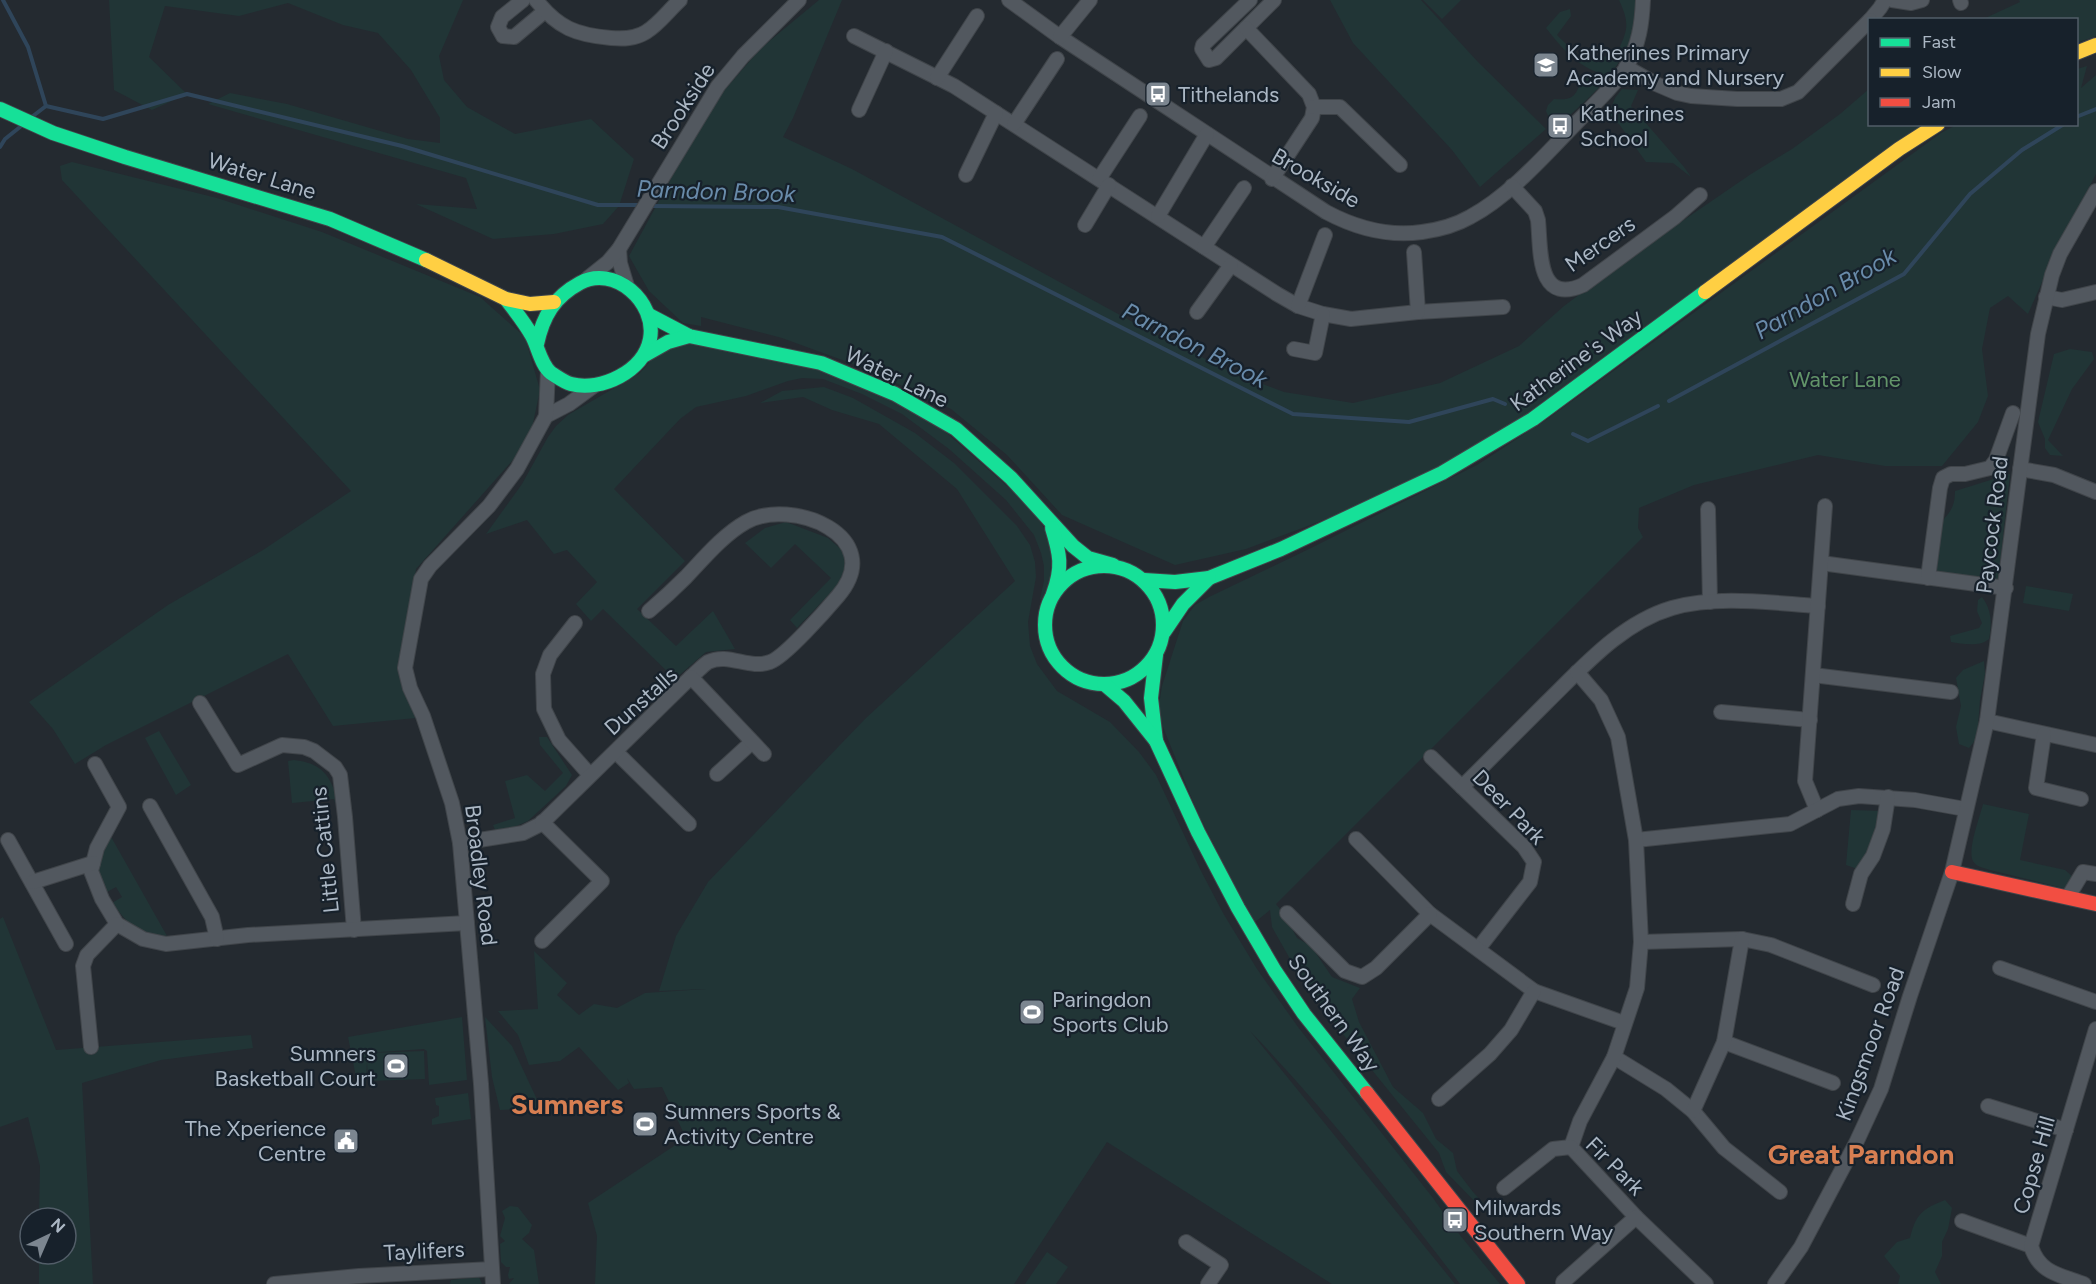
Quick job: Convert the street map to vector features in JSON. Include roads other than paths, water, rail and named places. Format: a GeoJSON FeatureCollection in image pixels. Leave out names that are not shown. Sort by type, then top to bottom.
{"type":"FeatureCollection","features":[{"type":"Feature","properties":{"kind":"main road"},"geometry":{"type":"LineString","coordinates":[[2078,52],[2096,45]]}},
{"type":"Feature","properties":{"kind":"main road","name":"Water Lane"},"geometry":{"type":"LineString","coordinates":[[0,110],[53,133],[125,157],[330,219],[429,261],[506,299],[530,304],[554,302]]}},
{"type":"Feature","properties":{"kind":"main road","name":"Katherine's Way"},"geometry":{"type":"LineString","coordinates":[[1144,580],[1175,582],[1209,578],[1281,549],[1469,458],[1533,419],[1890,156],[1935,126]]}},
{"type":"Feature","properties":{"kind":"main road"},"geometry":{"type":"LineString","coordinates":[[645,355],[652,335],[649,315],[640,300],[627,286],[611,278],[588,278],[569,289],[554,302],[542,321],[537,344],[548,370],[571,384],[596,385],[625,374],[645,355],[668,342],[689,336]]}},
{"type":"Feature","properties":{"kind":"main road","name":"Water Lane"},"geometry":{"type":"LineString","coordinates":[[506,299],[537,344]]}},
{"type":"Feature","properties":{"kind":"main road","name":"Water Lane"},"geometry":{"type":"LineString","coordinates":[[649,315],[689,336],[821,363],[895,394],[956,429],[1011,478],[1074,546],[1088,558],[1113,566]]}},
{"type":"Feature","properties":{"kind":"main road","name":"Water Lane"},"geometry":{"type":"LineString","coordinates":[[1051,523],[1062,559],[1061,575],[1053,594]]}},
{"type":"Feature","properties":{"kind":"main road"},"geometry":{"type":"LineString","coordinates":[[1092,566],[1113,566],[1133,572],[1144,580],[1157,596],[1161,606],[1164,632],[1156,655],[1143,670],[1131,678],[1104,684],[1078,678],[1062,666],[1053,655],[1046,636],[1045,622],[1053,594],[1072,574],[1092,566]]}},
{"type":"Feature","properties":{"kind":"main road","name":"Katherine's Way"},"geometry":{"type":"LineString","coordinates":[[1164,632],[1183,604],[1209,578]]}},
{"type":"Feature","properties":{"kind":"main road","name":"Southern Way"},"geometry":{"type":"LineString","coordinates":[[1156,655],[1151,698],[1156,741]]}},
{"type":"Feature","properties":{"kind":"main road","name":"Southern Way"},"geometry":{"type":"LineString","coordinates":[[1104,684],[1124,701],[1156,741],[1198,832],[1238,908],[1275,971],[1312,1023],[1518,1284]]}},
{"type":"Feature","properties":{"kind":"main road"},"geometry":{"type":"LineString","coordinates":[[1952,872],[2096,903]]}},
{"type":"Feature","properties":{"kind":"street"},"geometry":{"type":"LineString","coordinates":[[523,0],[502,16],[498,27],[503,36],[514,37],[540,5],[563,26],[585,36],[627,40],[646,32],[680,0]]}},
{"type":"Feature","properties":{"kind":"street","name":"Brookside"},"geometry":{"type":"LineString","coordinates":[[588,278],[608,262],[619,249],[718,86],[743,56],[800,0]]}},
{"type":"Feature","properties":{"kind":"street","name":"Brookside"},"geometry":{"type":"LineString","coordinates":[[1009,0],[1060,37],[1272,179],[1347,223],[1369,230],[1395,234],[1422,232],[1469,218],[1512,186],[1602,96],[1626,67],[1637,44],[1642,26],[1643,0]]}},
{"type":"Feature","properties":{"kind":"street"},"geometry":{"type":"LineString","coordinates":[[1060,37],[1090,0]]}},
{"type":"Feature","properties":{"kind":"street"},"geometry":{"type":"LineString","coordinates":[[1250,0],[1203,45],[1202,49],[1209,60],[1216,58],[1274,0]]}},
{"type":"Feature","properties":{"kind":"street"},"geometry":{"type":"LineString","coordinates":[[1872,18],[1885,0]]}},
{"type":"Feature","properties":{"kind":"street"},"geometry":{"type":"LineString","coordinates":[[1892,0],[1911,3],[1922,0]]}},
{"type":"Feature","properties":{"kind":"street"},"geometry":{"type":"LineString","coordinates":[[937,78],[977,16]]}},
{"type":"Feature","properties":{"kind":"street"},"geometry":{"type":"LineString","coordinates":[[1626,67],[1677,93],[1691,96],[1781,99],[1798,92],[1868,22]]}},
{"type":"Feature","properties":{"kind":"street"},"geometry":{"type":"LineString","coordinates":[[1246,28],[1309,94],[1314,107],[1312,118],[1272,179]]}},
{"type":"Feature","properties":{"kind":"street"},"geometry":{"type":"LineString","coordinates":[[854,36],[937,78],[996,113],[1298,306],[1323,314],[1351,319],[1503,307]]}},
{"type":"Feature","properties":{"kind":"street"},"geometry":{"type":"LineString","coordinates":[[859,110],[886,51]]}},
{"type":"Feature","properties":{"kind":"street"},"geometry":{"type":"LineString","coordinates":[[1014,124],[1057,59]]}},
{"type":"Feature","properties":{"kind":"street"},"geometry":{"type":"LineString","coordinates":[[1314,107],[1340,107],[1400,165]]}},
{"type":"Feature","properties":{"kind":"street"},"geometry":{"type":"LineString","coordinates":[[966,175],[996,113]]}},
{"type":"Feature","properties":{"kind":"street"},"geometry":{"type":"LineString","coordinates":[[1084,225],[1104,182],[1140,116]]}},
{"type":"Feature","properties":{"kind":"street"},"geometry":{"type":"LineString","coordinates":[[1158,216],[1207,134]]}},
{"type":"Feature","properties":{"kind":"street","name":"Mercers"},"geometry":{"type":"LineString","coordinates":[[1512,186],[1535,212],[1539,220],[1544,276],[1551,285],[1561,290],[1573,290],[1583,285],[1675,217],[1700,195]]}},
{"type":"Feature","properties":{"kind":"street"},"geometry":{"type":"LineString","coordinates":[[1204,247],[1244,188]]}},
{"type":"Feature","properties":{"kind":"street","name":"Paycock Road"},"geometry":{"type":"LineString","coordinates":[[1952,872],[1965,809],[1988,721],[2038,334],[2046,297],[2060,254],[2096,191]]}},
{"type":"Feature","properties":{"kind":"street"},"geometry":{"type":"LineString","coordinates":[[1298,306],[1325,235]]}},
{"type":"Feature","properties":{"kind":"street"},"geometry":{"type":"LineString","coordinates":[[619,249],[620,263],[627,286]]}},
{"type":"Feature","properties":{"kind":"street"},"geometry":{"type":"LineString","coordinates":[[1414,252],[1418,312]]}},
{"type":"Feature","properties":{"kind":"street"},"geometry":{"type":"LineString","coordinates":[[1197,312],[1231,265]]}},
{"type":"Feature","properties":{"kind":"street"},"geometry":{"type":"LineString","coordinates":[[2046,297],[2062,300],[2096,292]]}},
{"type":"Feature","properties":{"kind":"street"},"geometry":{"type":"LineString","coordinates":[[1294,349],[1315,353],[1323,314]]}},
{"type":"Feature","properties":{"kind":"street","name":"Broadley Road"},"geometry":{"type":"LineString","coordinates":[[493,1284],[481,1084],[460,843],[452,803],[423,716],[410,688],[405,668],[421,579],[430,566],[503,490],[517,469],[546,416],[548,370]]}},
{"type":"Feature","properties":{"kind":"street"},"geometry":{"type":"LineString","coordinates":[[546,416],[569,404],[596,385]]}},
{"type":"Feature","properties":{"kind":"street"},"geometry":{"type":"LineString","coordinates":[[1928,578],[1943,478],[1951,474],[1965,474],[1990,468],[1996,460],[2013,413]]}},
{"type":"Feature","properties":{"kind":"street"},"geometry":{"type":"LineString","coordinates":[[2020,469],[2054,475],[2096,492]]}},
{"type":"Feature","properties":{"kind":"street"},"geometry":{"type":"LineString","coordinates":[[1817,810],[1805,781],[1825,506]]}},
{"type":"Feature","properties":{"kind":"street"},"geometry":{"type":"LineString","coordinates":[[1708,509],[1710,602]]}},
{"type":"Feature","properties":{"kind":"street"},"geometry":{"type":"LineString","coordinates":[[650,611],[721,541],[747,521],[770,514],[796,516],[824,524],[842,538],[852,550],[852,570],[840,594],[793,644],[771,662],[750,665],[724,658],[708,663],[691,677]]}},
{"type":"Feature","properties":{"kind":"street"},"geometry":{"type":"LineString","coordinates":[[1821,563],[2006,588]]}},
{"type":"Feature","properties":{"kind":"street"},"geometry":{"type":"LineString","coordinates":[[1462,787],[1577,672],[1614,639],[1642,620],[1673,608],[1710,602],[1818,606]]}},
{"type":"Feature","properties":{"kind":"street"},"geometry":{"type":"LineString","coordinates":[[575,623],[550,655],[543,674],[544,709],[559,740],[590,775]]}},
{"type":"Feature","properties":{"kind":"street"},"geometry":{"type":"LineString","coordinates":[[1570,1147],[1580,1121],[1614,1057],[1637,988],[1641,942],[1636,840],[1618,737],[1600,700],[1577,672]]}},
{"type":"Feature","properties":{"kind":"street"},"geometry":{"type":"LineString","coordinates":[[1813,675],[1951,692]]}},
{"type":"Feature","properties":{"kind":"street","name":"Dunstalls"},"geometry":{"type":"LineString","coordinates":[[460,843],[523,833],[542,822],[691,677],[764,754]]}},
{"type":"Feature","properties":{"kind":"street","name":"Little Cattins"},"geometry":{"type":"LineString","coordinates":[[200,703],[238,765],[282,745],[304,747],[314,751],[335,767],[340,775],[345,817],[354,930]]}},
{"type":"Feature","properties":{"kind":"street"},"geometry":{"type":"LineString","coordinates":[[1721,712],[1810,720]]}},
{"type":"Feature","properties":{"kind":"street"},"geometry":{"type":"LineString","coordinates":[[1988,721],[2096,745]]}},
{"type":"Feature","properties":{"kind":"street"},"geometry":{"type":"LineString","coordinates":[[2044,734],[2036,788],[2081,799]]}},
{"type":"Feature","properties":{"kind":"street"},"geometry":{"type":"LineString","coordinates":[[717,774],[752,742]]}},
{"type":"Feature","properties":{"kind":"street"},"geometry":{"type":"LineString","coordinates":[[616,752],[689,824]]}},
{"type":"Feature","properties":{"kind":"street","name":"Deer Park"},"geometry":{"type":"LineString","coordinates":[[1431,757],[1524,847],[1534,862],[1530,882],[1478,949]]}},
{"type":"Feature","properties":{"kind":"street"},"geometry":{"type":"LineString","coordinates":[[33,882],[93,863],[97,848],[119,807],[95,764]]}},
{"type":"Feature","properties":{"kind":"street"},"geometry":{"type":"LineString","coordinates":[[1636,840],[1790,824],[1838,799],[1869,796],[1965,809]]}},
{"type":"Feature","properties":{"kind":"street"},"geometry":{"type":"LineString","coordinates":[[1853,904],[1861,874],[1873,856],[1883,829],[1888,797]]}},
{"type":"Feature","properties":{"kind":"street"},"geometry":{"type":"LineString","coordinates":[[150,806],[212,917],[217,939]]}},
{"type":"Feature","properties":{"kind":"street"},"geometry":{"type":"LineString","coordinates":[[542,822],[602,881],[542,941]]}},
{"type":"Feature","properties":{"kind":"street"},"geometry":{"type":"LineString","coordinates":[[1356,839],[1430,914],[1534,991],[1624,1023]]}},
{"type":"Feature","properties":{"kind":"street"},"geometry":{"type":"LineString","coordinates":[[8,840],[66,944]]}},
{"type":"Feature","properties":{"kind":"street","name":"Little Cattins"},"geometry":{"type":"LineString","coordinates":[[93,863],[91,871],[102,899],[117,924],[143,939],[166,944],[467,923]]}},
{"type":"Feature","properties":{"kind":"street","name":"Kingsmoor Road"},"geometry":{"type":"LineString","coordinates":[[1775,1284],[1786,1271],[1806,1237],[1856,1143],[1881,1089],[1952,872]]}},
{"type":"Feature","properties":{"kind":"street"},"geometry":{"type":"LineString","coordinates":[[2068,897],[2083,872],[2096,874]]}},
{"type":"Feature","properties":{"kind":"street"},"geometry":{"type":"LineString","coordinates":[[1287,913],[1345,971],[1362,977],[1376,968],[1430,914]]}},
{"type":"Feature","properties":{"kind":"street"},"geometry":{"type":"LineString","coordinates":[[91,1047],[83,966],[87,955],[117,924]]}},
{"type":"Feature","properties":{"kind":"street"},"geometry":{"type":"LineString","coordinates":[[1641,942],[1742,939],[1771,945],[1873,985]]}},
{"type":"Feature","properties":{"kind":"street"},"geometry":{"type":"LineString","coordinates":[[1693,1111],[1725,1042],[1742,939]]}},
{"type":"Feature","properties":{"kind":"street"},"geometry":{"type":"LineString","coordinates":[[2000,968],[2096,1002]]}},
{"type":"Feature","properties":{"kind":"street"},"geometry":{"type":"LineString","coordinates":[[1439,1099],[1490,1054],[1510,1030],[1534,991]]}},
{"type":"Feature","properties":{"kind":"street","name":"Copse Hill"},"geometry":{"type":"LineString","coordinates":[[2084,1284],[2048,1270],[2035,1258],[2031,1246],[2096,1029]]}},
{"type":"Feature","properties":{"kind":"street"},"geometry":{"type":"LineString","coordinates":[[1725,1042],[1833,1083]]}},
{"type":"Feature","properties":{"kind":"street"},"geometry":{"type":"LineString","coordinates":[[1614,1057],[1666,1089],[1693,1111],[1724,1148],[1780,1192]]}},
{"type":"Feature","properties":{"kind":"street"},"geometry":{"type":"LineString","coordinates":[[1988,1106],[2066,1130]]}},
{"type":"Feature","properties":{"kind":"street","name":"Fir Park"},"geometry":{"type":"LineString","coordinates":[[1504,1188],[1553,1149],[1570,1147],[1636,1217],[1706,1284]]}},
{"type":"Feature","properties":{"kind":"street","name":"Fir Park"},"geometry":{"type":"LineString","coordinates":[[1563,1282],[1636,1217]]}},
{"type":"Feature","properties":{"kind":"street"},"geometry":{"type":"LineString","coordinates":[[1962,1221],[2031,1246]]}},
{"type":"Feature","properties":{"kind":"street"},"geometry":{"type":"LineString","coordinates":[[1186,1242],[1221,1265],[1208,1284]]}},
{"type":"Feature","properties":{"kind":"street","name":"Taylifers"},"geometry":{"type":"LineString","coordinates":[[274,1284],[359,1280],[492,1269]]}},
{"type":"Feature","properties":{"kind":"waterway","name":"Parndon Brook"},"geometry":{"type":"LineString","coordinates":[[3,0],[28,47],[46,106],[103,119],[187,94],[402,146],[598,205],[643,205]]}},
{"type":"Feature","properties":{"kind":"waterway"},"geometry":{"type":"LineString","coordinates":[[33,116],[46,106]]}},
{"type":"Feature","properties":{"kind":"waterway","name":"Parndon Brook"},"geometry":{"type":"LineString","coordinates":[[2078,116],[2096,109]]}},
{"type":"Feature","properties":{"kind":"waterway","name":"Parndon Brook"},"geometry":{"type":"LineString","coordinates":[[1669,401],[1904,274],[1970,194],[2022,150],[2061,126]]}},
{"type":"Feature","properties":{"kind":"waterway"},"geometry":{"type":"LineString","coordinates":[[0,147],[5,139],[20,127]]}},
{"type":"Feature","properties":{"kind":"waterway","name":"Parndon Brook"},"geometry":{"type":"LineString","coordinates":[[650,206],[778,207],[942,237],[1293,414],[1409,422],[1493,399],[1505,404]]}},
{"type":"Feature","properties":{"kind":"waterway","name":"Parndon Brook"},"geometry":{"type":"LineString","coordinates":[[1573,434],[1588,441],[1658,406]]}},
{"type":"Feature","properties":{"kind":"place","name":"Katherines Primary Academy and Nursery"},"geometry":{"type":"Point","coordinates":[1546,65]}},
{"type":"Feature","properties":{"kind":"place","name":"Tithelands"},"geometry":{"type":"Point","coordinates":[1158,94]}},
{"type":"Feature","properties":{"kind":"place","name":"Katherines School"},"geometry":{"type":"Point","coordinates":[1560,126]}},
{"type":"Feature","properties":{"kind":"place","name":"Paringdon Sports Club"},"geometry":{"type":"Point","coordinates":[1032,1012]}},
{"type":"Feature","properties":{"kind":"place","name":"Sumners Basketball Court"},"geometry":{"type":"Point","coordinates":[396,1066]}},
{"type":"Feature","properties":{"kind":"place","name":"Sumners Sports & Activity Centre"},"geometry":{"type":"Point","coordinates":[645,1124]}},
{"type":"Feature","properties":{"kind":"place","name":"The Xperience Centre"},"geometry":{"type":"Point","coordinates":[346,1141]}},
{"type":"Feature","properties":{"kind":"place","name":"Milwards Southern Way"},"geometry":{"type":"Point","coordinates":[1455,1220]}},
{"type":"Feature","properties":{"kind":"district","name":"Sumners"},"geometry":{"type":"Point","coordinates":[567,1104]}},
{"type":"Feature","properties":{"kind":"district","name":"Great Parndon"},"geometry":{"type":"Point","coordinates":[1861,1154]}}]}
